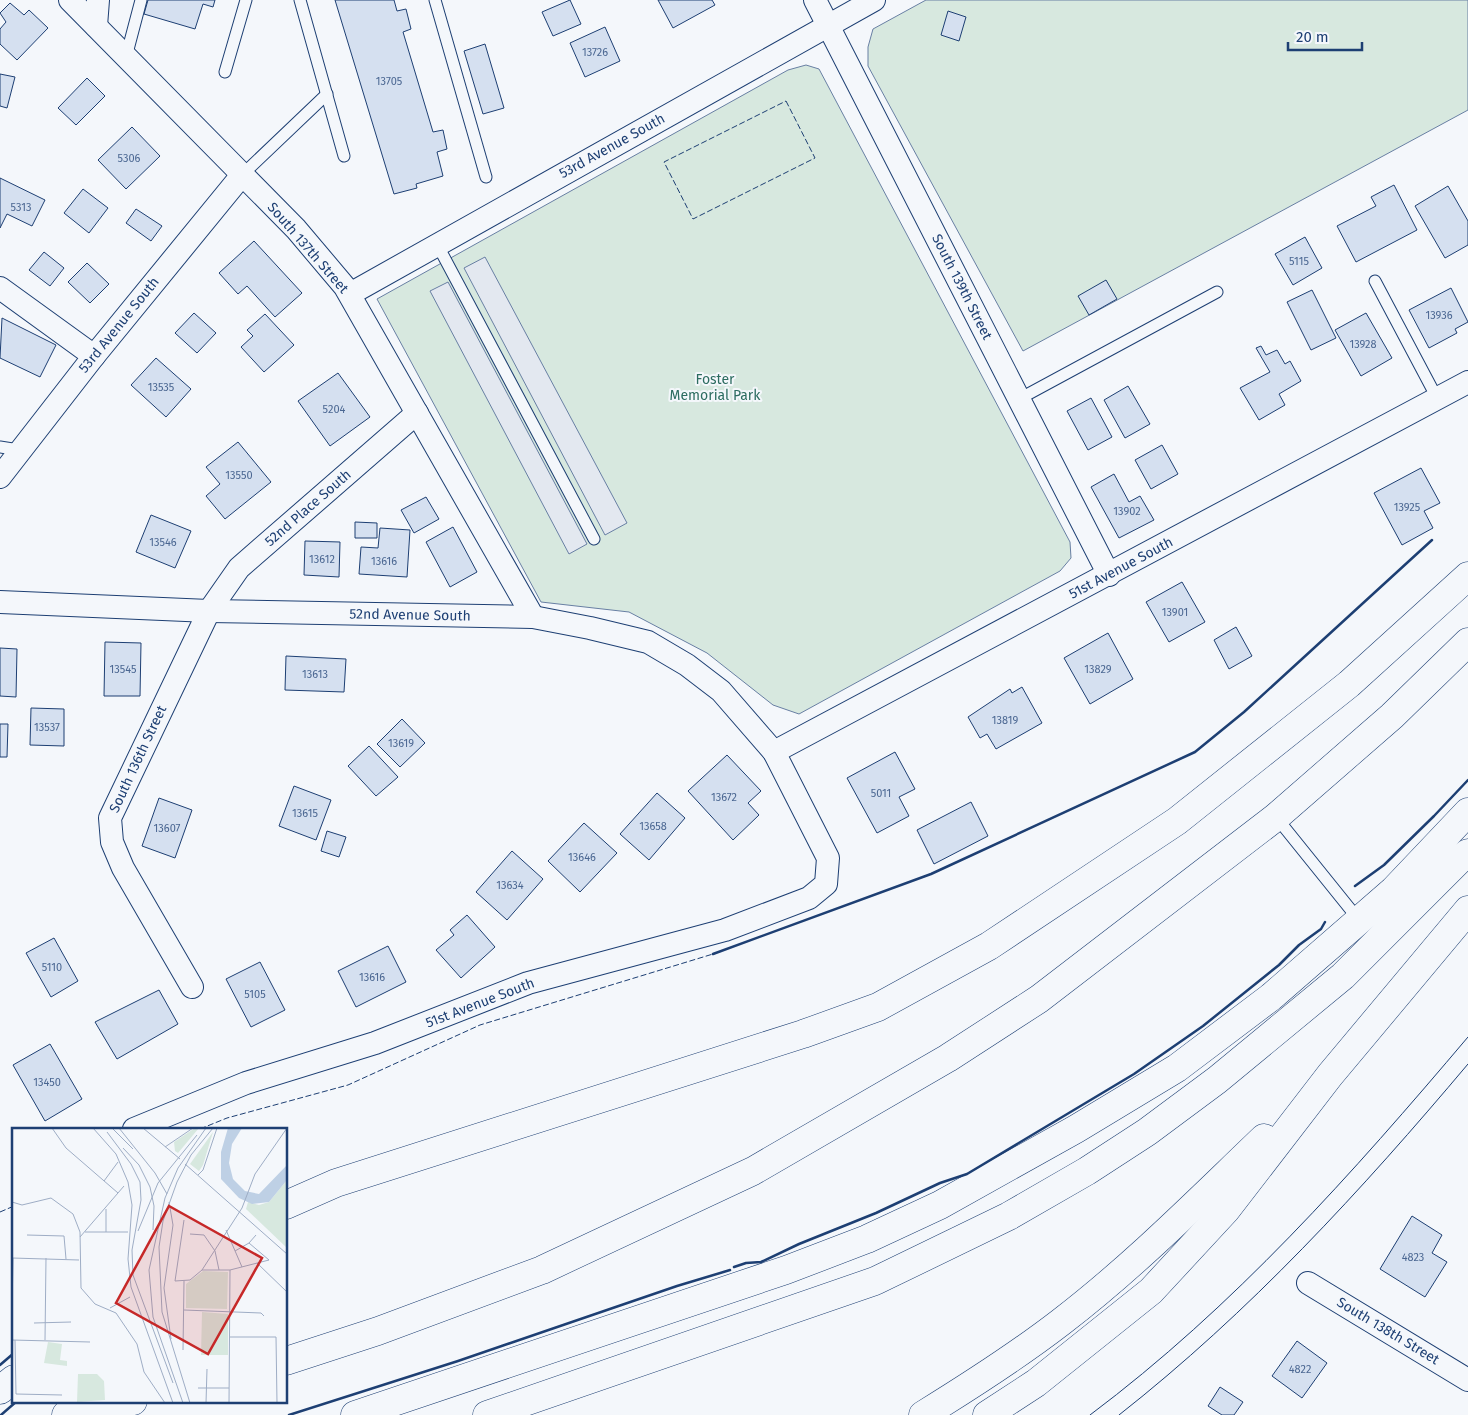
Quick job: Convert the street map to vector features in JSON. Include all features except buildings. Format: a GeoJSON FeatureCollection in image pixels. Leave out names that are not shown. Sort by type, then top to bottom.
{"type":"FeatureCollection","features":[{"type":"Feature","properties":{"kind":"highway"},"geometry":{"type":"LineString","coordinates":[[288,1205],[336,1183],[804,1034],[878,1007],[989,946],[1177,822],[1349,684],[1468,576]]}},
{"type":"Feature","properties":{"kind":"highway"},"geometry":{"type":"LineString","coordinates":[[288,1359],[378,1331],[542,1270],[753,1172],[879,1100],[1039,999],[1276,817],[1392,716],[1468,642]]}},
{"type":"Feature","properties":{"kind":"highway"},"geometry":{"type":"LineString","coordinates":[[355,1415],[786,1270],[866,1239],[940,1205],[1076,1129],[1176,1068],[1271,998],[1394,890],[1468,812]]}},
{"type":"Feature","properties":{"kind":"highway"},"geometry":{"type":"LineString","coordinates":[[487,1415],[875,1281],[1009,1216],[1087,1171],[1147,1132],[1217,1080],[1343,976],[1464,856]]}},
{"type":"Feature","properties":{"kind":"highway"},"geometry":{"type":"LineString","coordinates":[[987,1415],[1036,1383],[1151,1291],[1226,1210],[1330,1075],[1468,910]]}},
{"type":"Feature","properties":{"kind":"highway"},"geometry":{"type":"LineString","coordinates":[[923,1415],[988,1375],[1062,1322],[1117,1276],[1330,1075]]}},
{"type":"Feature","properties":{"kind":"highway"},"geometry":{"type":"LineString","coordinates":[[0,1390],[12,1381]]}},
{"type":"Feature","properties":{"kind":"highway"},"geometry":{"type":"LineString","coordinates":[[66,1415],[128,1402]]}},
{"type":"Feature","properties":{"kind":"street","name":"South 137th Street"},"geometry":{"type":"LineString","coordinates":[[70,0],[296,229],[350,294],[533,617]]}},
{"type":"Feature","properties":{"kind":"street"},"geometry":{"type":"LineString","coordinates":[[96,26],[98,0]]}},
{"type":"Feature","properties":{"kind":"street","name":"South 139th Street"},"geometry":{"type":"LineString","coordinates":[[815,0],[1108,575]]}},
{"type":"Feature","properties":{"kind":"street","name":"53rd Avenue South"},"geometry":{"type":"LineString","coordinates":[[350,294],[874,0]]}},
{"type":"Feature","properties":{"kind":"street","name":"53rd Avenue South"},"geometry":{"type":"LineString","coordinates":[[0,477],[10,449],[94,356],[242,175]]}},
{"type":"Feature","properties":{"kind":"street"},"geometry":{"type":"LineString","coordinates":[[0,288],[94,356]]}},
{"type":"Feature","properties":{"kind":"street","name":"51st Avenue South"},"geometry":{"type":"LineString","coordinates":[[136,1128],[246,1084],[375,1043],[528,983],[725,930],[810,898],[826,884],[828,858],[774,752],[1468,382]]}},
{"type":"Feature","properties":{"kind":"street","name":"52nd Place South"},"geometry":{"type":"LineString","coordinates":[[209,611],[239,568],[418,413]]}},
{"type":"Feature","properties":{"kind":"street","name":"52nd Avenue South"},"geometry":{"type":"LineString","coordinates":[[0,602],[209,611],[533,617],[590,628],[648,642],[687,665],[721,691],[774,752]]}},
{"type":"Feature","properties":{"kind":"street","name":"South 136th Street"},"geometry":{"type":"LineString","coordinates":[[192,987],[123,868],[112,842],[110,818],[209,611]]}},
{"type":"Feature","properties":{"kind":"street","name":"South 138th Street"},"geometry":{"type":"LineString","coordinates":[[1308,1283],[1468,1380]]}},
{"type":"Feature","properties":{"kind":"lane"},"geometry":{"type":"LineString","coordinates":[[126,57],[141,0]]}},
{"type":"Feature","properties":{"kind":"lane"},"geometry":{"type":"LineString","coordinates":[[225,72],[246,0]]}},
{"type":"Feature","properties":{"kind":"lane"},"geometry":{"type":"LineString","coordinates":[[300,0],[344,156]]}},
{"type":"Feature","properties":{"kind":"lane"},"geometry":{"type":"LineString","coordinates":[[435,0],[486,177]]}},
{"type":"Feature","properties":{"kind":"lane"},"geometry":{"type":"LineString","coordinates":[[242,175],[326,94]]}},
{"type":"Feature","properties":{"kind":"lane"},"geometry":{"type":"LineString","coordinates":[[437,244],[594,539]]}},
{"type":"Feature","properties":{"kind":"lane"},"geometry":{"type":"LineString","coordinates":[[1375,281],[1437,398]]}},
{"type":"Feature","properties":{"kind":"lane"},"geometry":{"type":"LineString","coordinates":[[1019,399],[1217,292]]}},
{"type":"Feature","properties":{"kind":"lane"},"geometry":{"type":"LineString","coordinates":[[1276,817],[1359,920]]}},
{"type":"Feature","properties":{"kind":"green space"},"geometry":{"type":"Polygon","coordinates":[[[926,0],[1468,0],[1468,110],[1023,351],[868,66],[868,47],[873,29],[926,0]]]}},
{"type":"Feature","properties":{"kind":"green space","name":"Foster Memorial Park"},"geometry":{"type":"Polygon","coordinates":[[[806,65],[819,69],[1070,542],[1071,558],[1060,571],[799,714],[773,705],[707,653],[629,612],[541,602],[377,299],[788,70],[806,65]]]}},
{"type":"Feature","properties":{"kind":"shaded area"},"geometry":{"type":"Polygon","coordinates":[[[485,257],[627,523],[605,535],[464,268],[485,257]]]}},
{"type":"Feature","properties":{"kind":"shaded area"},"geometry":{"type":"Polygon","coordinates":[[[448,282],[587,544],[569,554],[430,291],[448,282]]]}},
{"type":"Feature","properties":{"kind":"tram line"},"geometry":{"type":"LineString","coordinates":[[1090,1415],[1194,1330],[1290,1237],[1380,1139],[1468,1037]]}},
{"type":"Feature","properties":{"kind":"tram line"},"geometry":{"type":"LineString","coordinates":[[1119,1415],[1214,1335],[1259,1292],[1345,1204],[1468,1064]]}},
{"type":"Feature","properties":{"kind":"fence"},"geometry":{"type":"LineString","coordinates":[[786,101],[815,158],[693,219],[664,162],[786,101]]}},
{"type":"Feature","properties":{"kind":"fence"},"geometry":{"type":"LineString","coordinates":[[202,1128],[227,1118],[348,1085],[480,1025],[713,954]]}},
{"type":"Feature","properties":{"kind":"fence"},"geometry":{"type":"LineString","coordinates":[[0,1212],[12,1207]]}},
{"type":"Feature","properties":{"kind":"wall"},"geometry":{"type":"LineString","coordinates":[[713,954],[931,874],[1195,752],[1244,712],[1432,540]]}},
{"type":"Feature","properties":{"kind":"wall"},"geometry":{"type":"LineString","coordinates":[[1355,886],[1384,865],[1468,780]]}},
{"type":"Feature","properties":{"kind":"wall"},"geometry":{"type":"LineString","coordinates":[[734,1267],[746,1263],[761,1262],[799,1244],[876,1213],[940,1183],[967,1174],[1134,1074],[1203,1026],[1279,965],[1299,945],[1321,929],[1325,922]]}},
{"type":"Feature","properties":{"kind":"wall"},"geometry":{"type":"LineString","coordinates":[[289,1415],[730,1270]]}},
{"type":"Feature","properties":{"kind":"wall"},"geometry":{"type":"LineString","coordinates":[[0,1365],[12,1355]]}},
{"type":"Feature","properties":{"kind":"wall"},"geometry":{"type":"LineString","coordinates":[[1,1415],[16,1402]]}}]}
